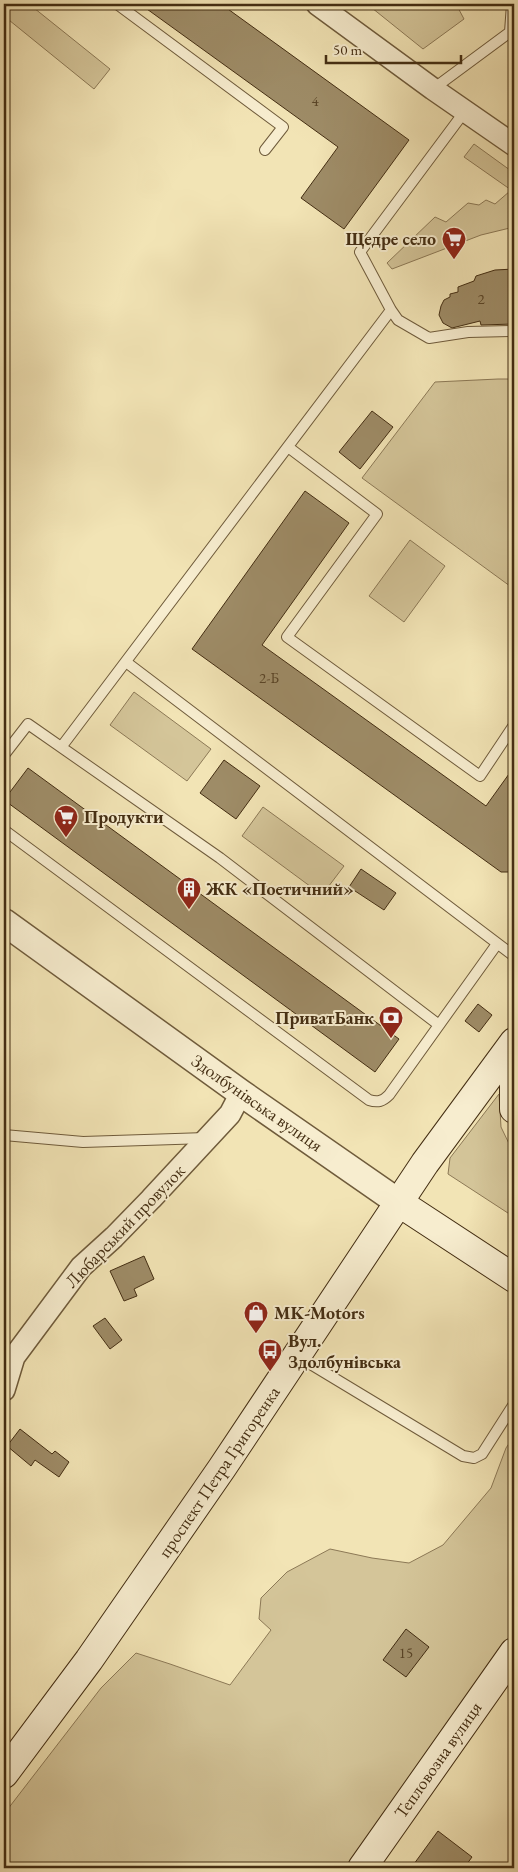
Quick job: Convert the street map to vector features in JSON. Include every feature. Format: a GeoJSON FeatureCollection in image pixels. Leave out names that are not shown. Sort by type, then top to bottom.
{"type":"FeatureCollection","features":[{"type":"Feature","properties":{"kind":"main road","name":"проспект Петра Григоренка"},"geometry":{"type":"LineString","coordinates":[[4,1774],[89,1660],[222,1468],[398,1202],[514,1042]]}},
{"type":"Feature","properties":{"kind":"main road"},"geometry":{"type":"LineString","coordinates":[[514,1081],[514,1109]]}},
{"type":"Feature","properties":{"kind":"main road","name":"Здолбунівська вулиця"},"geometry":{"type":"LineString","coordinates":[[398,1202],[514,1278]]}},
{"type":"Feature","properties":{"kind":"main road","name":"Тепловозна вулиця"},"geometry":{"type":"LineString","coordinates":[[362,1868],[514,1652]]}},
{"type":"Feature","properties":{"kind":"street"},"geometry":{"type":"LineString","coordinates":[[317,4],[433,89],[514,145]]}},
{"type":"Feature","properties":{"kind":"street","name":"Здолбунівська вулиця"},"geometry":{"type":"LineString","coordinates":[[4,922],[241,1093],[398,1202]]}},
{"type":"Feature","properties":{"kind":"street","name":"Любарський провулок"},"geometry":{"type":"LineString","coordinates":[[4,1390],[14,1357],[81,1267],[114,1237],[230,1114],[241,1093]]}},
{"type":"Feature","properties":{"kind":"lane"},"geometry":{"type":"LineString","coordinates":[[117,4],[283,127],[265,150]]}},
{"type":"Feature","properties":{"kind":"lane"},"geometry":{"type":"LineString","coordinates":[[433,89],[510,32],[512,4]]}},
{"type":"Feature","properties":{"kind":"lane"},"geometry":{"type":"LineString","coordinates":[[465,111],[360,252],[398,320],[429,338],[468,332],[514,330]]}},
{"type":"Feature","properties":{"kind":"lane"},"geometry":{"type":"LineString","coordinates":[[62,746],[391,310]]}},
{"type":"Feature","properties":{"kind":"lane"},"geometry":{"type":"LineString","coordinates":[[288,447],[377,514],[287,637],[480,776],[514,726]]}},
{"type":"Feature","properties":{"kind":"lane"},"geometry":{"type":"LineString","coordinates":[[126,662],[514,956]]}},
{"type":"Feature","properties":{"kind":"lane"},"geometry":{"type":"LineString","coordinates":[[4,755],[28,724],[220,858],[439,1025]]}},
{"type":"Feature","properties":{"kind":"lane"},"geometry":{"type":"LineString","coordinates":[[4,830],[369,1100],[376,1102],[384,1100],[389,1095],[497,944]]}},
{"type":"Feature","properties":{"kind":"lane"},"geometry":{"type":"LineString","coordinates":[[4,1135],[83,1142],[207,1138]]}},
{"type":"Feature","properties":{"kind":"lane"},"geometry":{"type":"LineString","coordinates":[[297,1356],[463,1456],[474,1458],[482,1454],[514,1404]]}},
{"type":"Feature","properties":{"kind":"shaded area"},"geometry":{"type":"Polygon","coordinates":[[[4,4],[29,4],[110,69],[94,89],[4,16],[4,4]]]}},
{"type":"Feature","properties":{"kind":"shaded area"},"geometry":{"type":"Polygon","coordinates":[[[367,4],[456,4],[464,19],[423,49],[367,4]]]}},
{"type":"Feature","properties":{"kind":"shaded area"},"geometry":{"type":"Polygon","coordinates":[[[474,144],[514,173],[514,192],[464,157],[474,144]]]}},
{"type":"Feature","properties":{"kind":"shaded area"},"geometry":{"type":"Polygon","coordinates":[[[510,191],[514,193],[514,227],[481,235],[392,269],[387,263],[435,217],[446,222],[468,203],[479,205],[486,200],[495,204],[510,191]]]}},
{"type":"Feature","properties":{"kind":"shaded area"},"geometry":{"type":"Polygon","coordinates":[[[514,379],[514,589],[362,478],[435,382],[514,379]]]}},
{"type":"Feature","properties":{"kind":"shaded area"},"geometry":{"type":"Polygon","coordinates":[[[410,540],[445,566],[404,622],[369,596],[410,540]]]}},
{"type":"Feature","properties":{"kind":"shaded area"},"geometry":{"type":"Polygon","coordinates":[[[134,692],[211,749],[187,781],[110,725],[134,692]]]}},
{"type":"Feature","properties":{"kind":"shaded area"},"geometry":{"type":"Polygon","coordinates":[[[263,807],[344,866],[322,895],[242,836],[263,807]]]}},
{"type":"Feature","properties":{"kind":"shaded area"},"geometry":{"type":"Polygon","coordinates":[[[499,1094],[501,1127],[514,1154],[514,1217],[448,1174],[450,1158],[499,1094]]]}},
{"type":"Feature","properties":{"kind":"shaded area"},"geometry":{"type":"Polygon","coordinates":[[[514,1436],[514,1639],[346,1868],[4,1868],[4,1814],[101,1688],[136,1653],[230,1685],[271,1630],[259,1619],[261,1598],[287,1572],[330,1549],[372,1558],[409,1563],[443,1545],[491,1488],[506,1448],[514,1436]]]}},
{"type":"Feature","properties":{"kind":"building"},"geometry":{"type":"Polygon","coordinates":[[[140,4],[221,4],[409,140],[344,229],[301,198],[338,147],[140,4]]]}},
{"type":"Feature","properties":{"kind":"building"},"geometry":{"type":"Polygon","coordinates":[[[514,269],[514,324],[481,325],[480,321],[452,328],[443,323],[439,315],[441,306],[444,300],[450,297],[450,294],[458,292],[458,287],[474,281],[476,276],[495,270],[514,269]]]}},
{"type":"Feature","properties":{"kind":"building"},"geometry":{"type":"Polygon","coordinates":[[[372,411],[393,427],[360,469],[339,452],[372,411]]]}},
{"type":"Feature","properties":{"kind":"building"},"geometry":{"type":"Polygon","coordinates":[[[305,491],[349,523],[262,645],[486,806],[514,767],[514,872],[501,872],[192,649],[305,491]]]}},
{"type":"Feature","properties":{"kind":"building"},"geometry":{"type":"Polygon","coordinates":[[[224,760],[260,786],[236,819],[200,793],[224,760]]]}},
{"type":"Feature","properties":{"kind":"building","name":"ЖК «Поетичний»"},"geometry":{"type":"Polygon","coordinates":[[[28,768],[399,1039],[375,1072],[4,800],[28,768]]]}},
{"type":"Feature","properties":{"kind":"building"},"geometry":{"type":"Polygon","coordinates":[[[361,869],[396,893],[384,910],[349,887],[361,869]]]}},
{"type":"Feature","properties":{"kind":"building"},"geometry":{"type":"Polygon","coordinates":[[[478,1004],[492,1015],[479,1032],[465,1021],[478,1004]]]}},
{"type":"Feature","properties":{"kind":"building"},"geometry":{"type":"Polygon","coordinates":[[[144,1256],[154,1279],[134,1289],[137,1296],[124,1301],[110,1271],[144,1256]]]}},
{"type":"Feature","properties":{"kind":"building"},"geometry":{"type":"Polygon","coordinates":[[[105,1318],[122,1340],[110,1349],[93,1326],[105,1318]]]}},
{"type":"Feature","properties":{"kind":"building"},"geometry":{"type":"Polygon","coordinates":[[[20,1429],[52,1454],[55,1451],[69,1462],[59,1477],[35,1460],[31,1466],[7,1446],[20,1429]]]}},
{"type":"Feature","properties":{"kind":"building"},"geometry":{"type":"Polygon","coordinates":[[[406,1629],[429,1647],[406,1677],[383,1660],[406,1629]]]}},
{"type":"Feature","properties":{"kind":"building"},"geometry":{"type":"Polygon","coordinates":[[[438,1831],[472,1857],[464,1868],[411,1868],[438,1831]]]}},
{"type":"Feature","properties":{"kind":"place","name":"Щедре село"},"geometry":{"type":"Point","coordinates":[454,260]}},
{"type":"Feature","properties":{"kind":"place","name":"Продукти"},"geometry":{"type":"Point","coordinates":[66,838]}},
{"type":"Feature","properties":{"kind":"place","name":"ЖК «Поетичний»"},"geometry":{"type":"Point","coordinates":[189,910]}},
{"type":"Feature","properties":{"kind":"place","name":"ПриватБанк"},"geometry":{"type":"Point","coordinates":[391,1039]}},
{"type":"Feature","properties":{"kind":"place","name":"MK-Motors"},"geometry":{"type":"Point","coordinates":[256,1334]}},
{"type":"Feature","properties":{"kind":"place","name":"Вул. Здолбунівська"},"geometry":{"type":"Point","coordinates":[270,1372]}}]}
